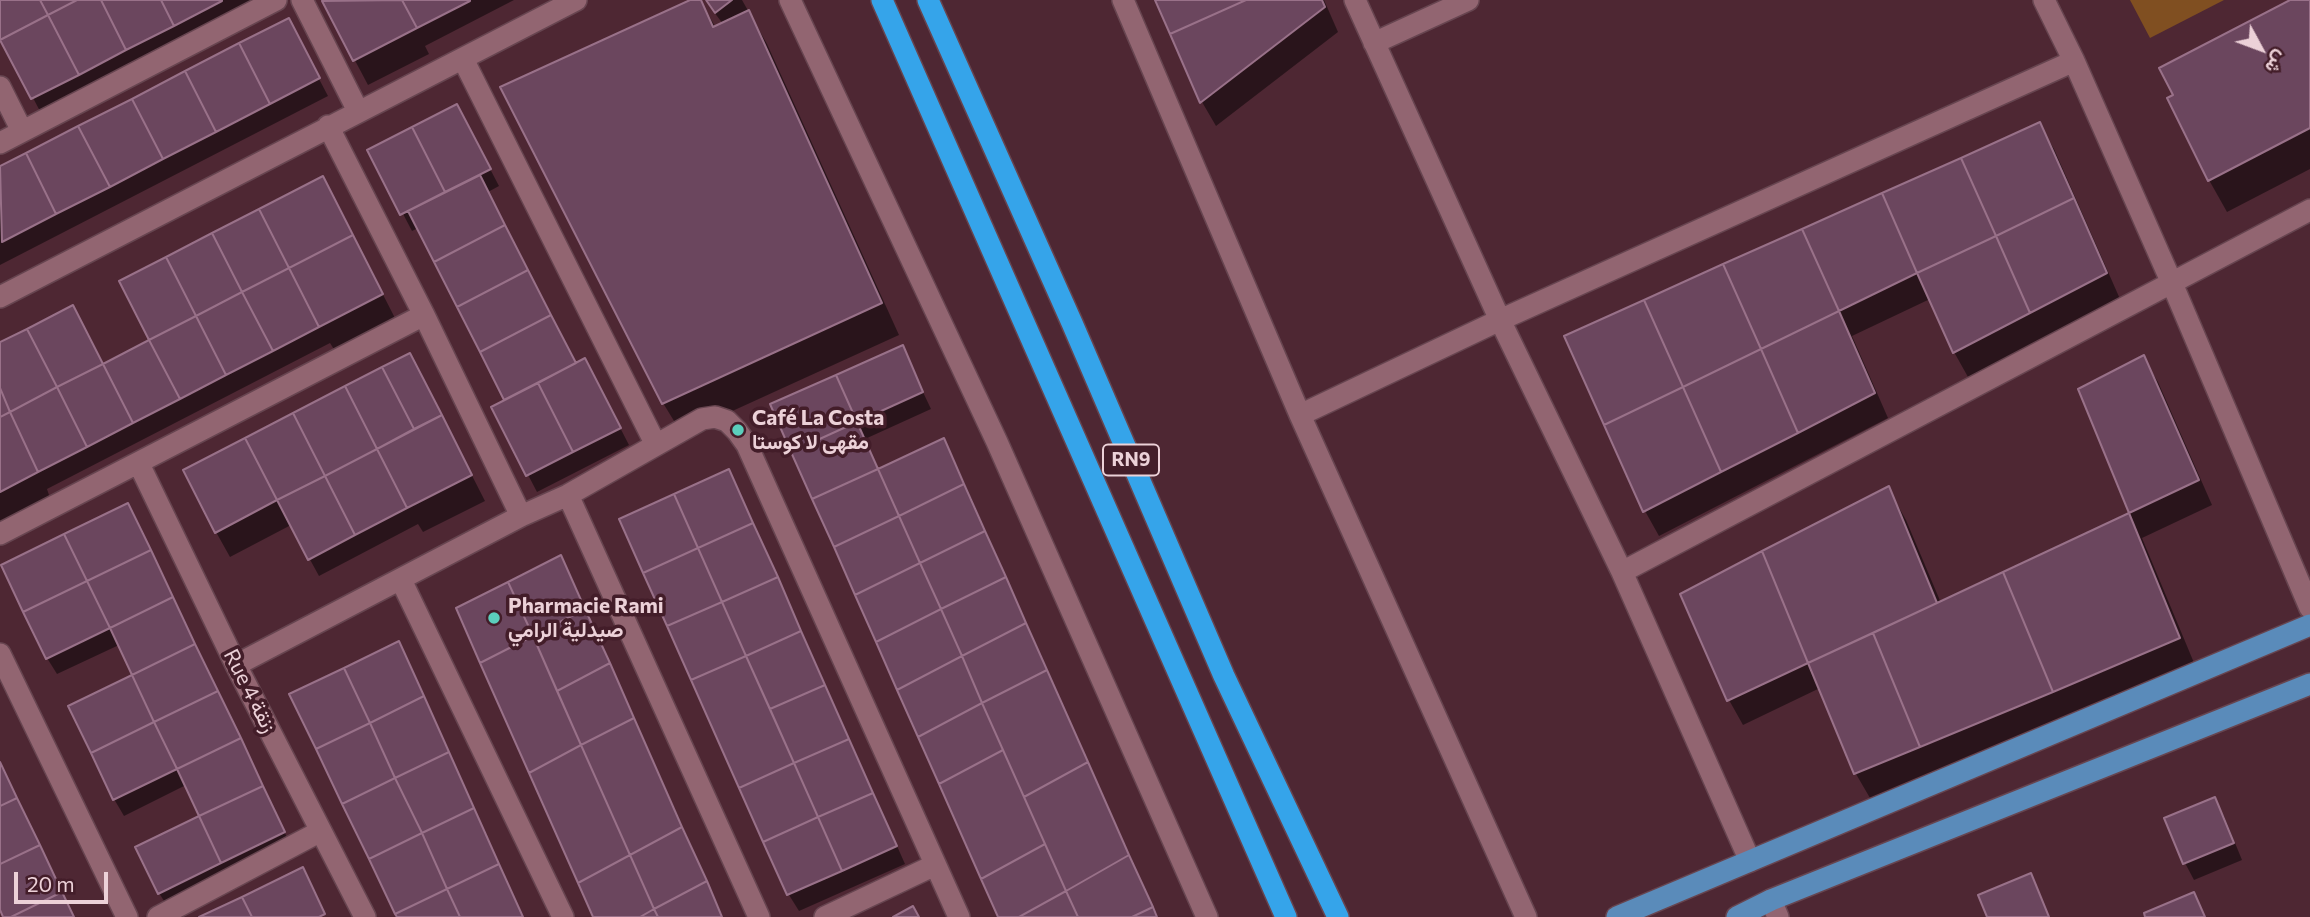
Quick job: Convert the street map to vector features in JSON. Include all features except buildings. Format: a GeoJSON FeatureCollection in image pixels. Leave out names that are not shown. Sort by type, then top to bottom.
{"type":"FeatureCollection","features":[{"type":"Feature","properties":{"kind":"highway","name":"RN9"},"geometry":{"type":"LineString","coordinates":[[882,0],[1286,917]]}},
{"type":"Feature","properties":{"kind":"highway","name":"RN9"},"geometry":{"type":"LineString","coordinates":[[928,0],[1224,676],[1338,917]]}},
{"type":"Feature","properties":{"kind":"main road"},"geometry":{"type":"LineString","coordinates":[[1617,917],[2310,625]]}},
{"type":"Feature","properties":{"kind":"main road"},"geometry":{"type":"LineString","coordinates":[[1737,917],[1775,909],[2310,684]]}},
{"type":"Feature","properties":{"kind":"street"},"geometry":{"type":"LineString","coordinates":[[0,143],[276,0]]}},
{"type":"Feature","properties":{"kind":"street"},"geometry":{"type":"LineString","coordinates":[[302,0],[358,111]]}},
{"type":"Feature","properties":{"kind":"street"},"geometry":{"type":"LineString","coordinates":[[0,296],[576,0]]}},
{"type":"Feature","properties":{"kind":"street"},"geometry":{"type":"LineString","coordinates":[[790,0],[997,442],[1207,917]]}},
{"type":"Feature","properties":{"kind":"street"},"geometry":{"type":"LineString","coordinates":[[1124,0],[1300,415],[1526,917]]}},
{"type":"Feature","properties":{"kind":"street"},"geometry":{"type":"LineString","coordinates":[[1355,0],[1500,320],[1622,572],[1750,861]]}},
{"type":"Feature","properties":{"kind":"street"},"geometry":{"type":"LineString","coordinates":[[1374,43],[1468,0]]}},
{"type":"Feature","properties":{"kind":"street"},"geometry":{"type":"LineString","coordinates":[[2044,0],[2074,61],[2171,281],[2310,608]]}},
{"type":"Feature","properties":{"kind":"street"},"geometry":{"type":"LineString","coordinates":[[463,59],[656,445]]}},
{"type":"Feature","properties":{"kind":"street"},"geometry":{"type":"LineString","coordinates":[[1300,415],[1500,320],[2074,61]]}},
{"type":"Feature","properties":{"kind":"street"},"geometry":{"type":"LineString","coordinates":[[0,87],[22,131]]}},
{"type":"Feature","properties":{"kind":"street"},"geometry":{"type":"LineString","coordinates":[[328,126],[521,516]]}},
{"type":"Feature","properties":{"kind":"street"},"geometry":{"type":"LineString","coordinates":[[1622,572],[2310,210]]}},
{"type":"Feature","properties":{"kind":"street"},"geometry":{"type":"LineString","coordinates":[[0,534],[424,316]]}},
{"type":"Feature","properties":{"kind":"street"},"geometry":{"type":"LineString","coordinates":[[236,665],[521,516],[568,495],[702,419],[715,417],[727,421],[737,431],[752,458],[959,917]]}},
{"type":"Feature","properties":{"kind":"street","name":"Rue 4 زنقة"},"geometry":{"type":"LineString","coordinates":[[139,464],[236,665],[365,917]]}},
{"type":"Feature","properties":{"kind":"street"},"geometry":{"type":"LineString","coordinates":[[568,495],[759,917]]}},
{"type":"Feature","properties":{"kind":"street"},"geometry":{"type":"LineString","coordinates":[[401,580],[563,917]]}},
{"type":"Feature","properties":{"kind":"street"},"geometry":{"type":"LineString","coordinates":[[0,654],[127,917]]}},
{"type":"Feature","properties":{"kind":"street"},"geometry":{"type":"LineString","coordinates":[[158,917],[321,831]]}},
{"type":"Feature","properties":{"kind":"street"},"geometry":{"type":"LineString","coordinates":[[825,917],[935,865]]}},
{"type":"Feature","properties":{"kind":"shaded area"},"geometry":{"type":"Polygon","coordinates":[[[2130,0],[2224,0],[2150,38],[2130,0]]]}},
{"type":"Feature","properties":{"kind":"place","name":"Café La Costa مقهى لا كوستا"},"geometry":{"type":"Point","coordinates":[738,430]}},
{"type":"Feature","properties":{"kind":"place","name":"Pharmacie Rami صيدلية الرامي"},"geometry":{"type":"Point","coordinates":[494,618]}}]}
